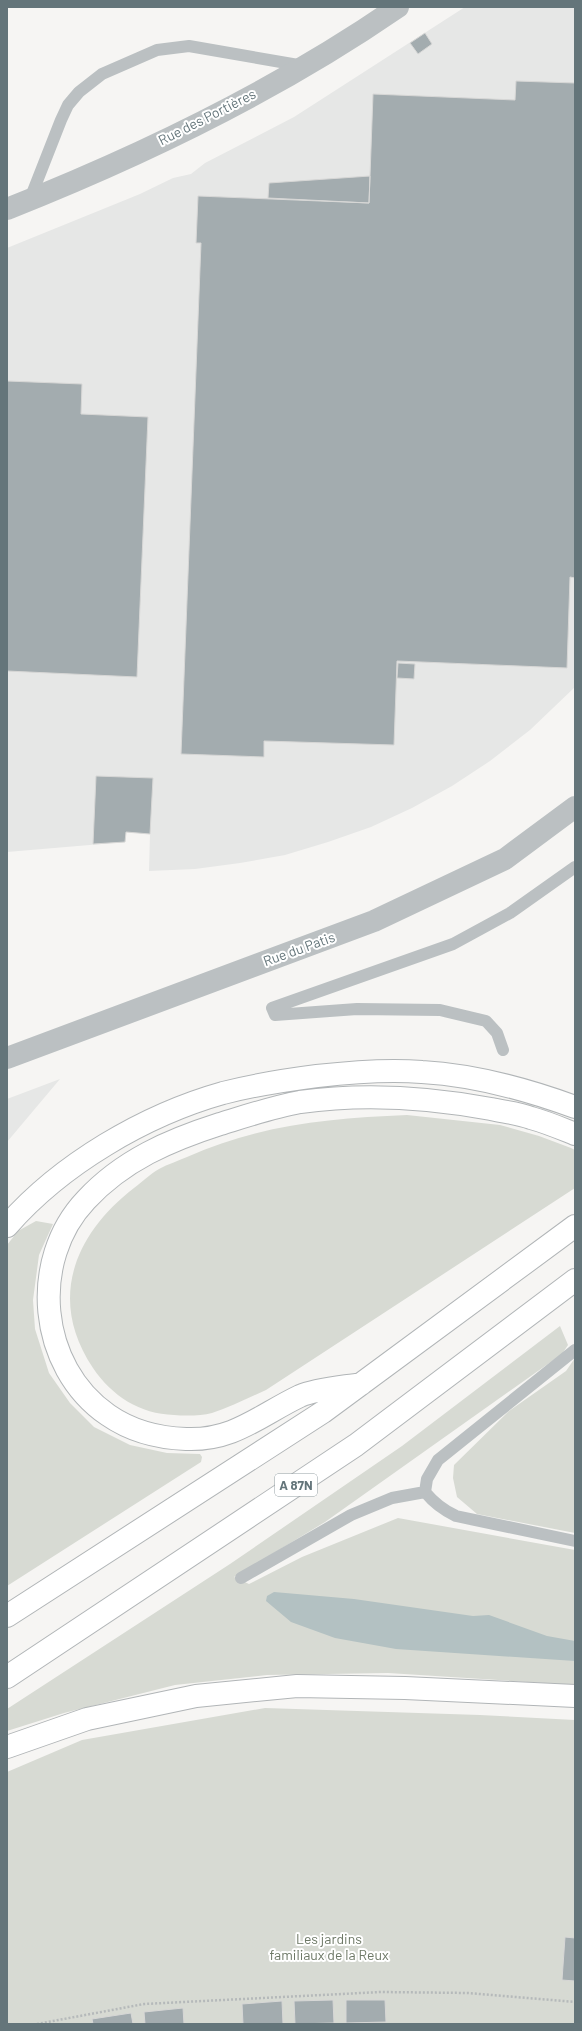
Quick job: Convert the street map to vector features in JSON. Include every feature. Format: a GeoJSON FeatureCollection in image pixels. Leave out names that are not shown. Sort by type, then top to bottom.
{"type":"FeatureCollection","features":[{"type":"Feature","properties":{"kind":"highway"},"geometry":{"type":"LineString","coordinates":[[7,1226],[41,1193],[75,1165],[112,1141],[154,1119],[185,1106],[262,1084],[363,1070],[422,1072],[479,1080],[524,1090],[575,1107]]}},
{"type":"Feature","properties":{"kind":"highway"},"geometry":{"type":"LineString","coordinates":[[361,1384],[303,1395],[241,1429],[207,1438],[168,1438],[146,1433],[125,1425],[106,1414],[88,1398],[73,1379],[59,1352],[53,1335],[49,1312],[48,1288],[52,1264],[59,1241],[70,1220],[85,1201],[108,1180],[143,1155],[192,1132],[254,1113],[298,1103],[342,1097],[386,1096],[431,1099],[529,1117],[575,1134]]}},
{"type":"Feature","properties":{"kind":"highway"},"geometry":{"type":"LineString","coordinates":[[7,1616],[316,1416],[575,1226]]}},
{"type":"Feature","properties":{"kind":"highway","name":"A 87N"},"geometry":{"type":"LineString","coordinates":[[7,1677],[356,1444],[575,1280]]}},
{"type":"Feature","properties":{"kind":"highway"},"geometry":{"type":"LineString","coordinates":[[7,1747],[87,1719],[188,1698],[297,1686],[405,1688],[575,1696]]}},
{"type":"Feature","properties":{"kind":"street","name":"Rue des Portières"},"geometry":{"type":"LineString","coordinates":[[7,209],[77,181],[176,134],[304,66],[398,7]]}},
{"type":"Feature","properties":{"kind":"street","name":"Rue du Patis"},"geometry":{"type":"LineString","coordinates":[[7,1058],[374,922],[505,859],[575,807]]}},
{"type":"Feature","properties":{"kind":"lane"},"geometry":{"type":"LineString","coordinates":[[30,199],[68,105],[79,92],[102,74],[157,50],[188,46],[304,66]]}},
{"type":"Feature","properties":{"kind":"lane"},"geometry":{"type":"LineString","coordinates":[[503,1050],[497,1033],[486,1021],[440,1010],[357,1009],[275,1015],[272,1008],[453,944],[510,913],[575,867]]}},
{"type":"Feature","properties":{"kind":"lane"},"geometry":{"type":"LineString","coordinates":[[575,1350],[438,1460],[432,1467],[427,1479],[425,1492],[435,1504],[456,1516],[575,1541]]}},
{"type":"Feature","properties":{"kind":"lane"},"geometry":{"type":"LineString","coordinates":[[242,1578],[351,1515],[392,1498],[425,1492]]}},
{"type":"Feature","properties":{"kind":"path"},"geometry":{"type":"LineString","coordinates":[[37,2024],[144,2004],[381,1992],[468,1993],[575,2002]]}},
{"type":"Feature","properties":{"kind":"shaded area"},"geometry":{"type":"Polygon","coordinates":[[[465,7],[575,7],[575,687],[530,730],[490,761],[452,786],[412,808],[371,827],[285,855],[195,869],[149,871],[150,834],[126,832],[125,842],[7,852],[7,248],[140,194],[173,178],[191,174],[205,163],[294,117],[465,7]]]}},
{"type":"Feature","properties":{"kind":"shaded area"},"geometry":{"type":"Polygon","coordinates":[[[60,1079],[7,1142],[7,1099],[60,1079]]]}},
{"type":"Feature","properties":{"kind":"shaded area"},"geometry":{"type":"Polygon","coordinates":[[[274,1592],[354,1599],[473,1616],[489,1615],[547,1636],[575,1641],[575,1661],[396,1649],[335,1638],[291,1622],[266,1601],[267,1596],[274,1592]]]}},
{"type":"Feature","properties":{"kind":"green space"},"geometry":{"type":"Polygon","coordinates":[[[407,1115],[500,1125],[539,1136],[571,1148],[575,1150],[575,1188],[266,1390],[226,1408],[212,1413],[193,1416],[162,1414],[138,1407],[128,1402],[109,1387],[101,1378],[93,1368],[79,1343],[72,1318],[70,1294],[74,1270],[82,1248],[96,1227],[113,1206],[152,1173],[162,1167],[241,1137],[268,1130],[322,1121],[407,1115]]]}},
{"type":"Feature","properties":{"kind":"green space"},"geometry":{"type":"Polygon","coordinates":[[[36,1221],[53,1224],[39,1255],[33,1300],[35,1329],[49,1373],[70,1403],[94,1427],[130,1445],[167,1453],[200,1454],[202,1457],[201,1462],[7,1586],[7,1245],[18,1231],[36,1221]]]}},
{"type":"Feature","properties":{"kind":"green space"},"geometry":{"type":"Polygon","coordinates":[[[560,1326],[568,1345],[562,1354],[325,1522],[234,1577],[249,1584],[302,1557],[398,1518],[575,1550],[575,1685],[388,1673],[267,1675],[175,1685],[64,1713],[7,1731],[7,1709],[230,1564],[402,1446],[560,1326]]]}},
{"type":"Feature","properties":{"kind":"green space"},"geometry":{"type":"Polygon","coordinates":[[[575,1358],[575,1533],[477,1514],[457,1497],[453,1478],[454,1465],[509,1411],[566,1371],[575,1358]]]}},
{"type":"Feature","properties":{"kind":"green space","name":"Les jardins familiaux de la Reux"},"geometry":{"type":"Polygon","coordinates":[[[265,1708],[480,1715],[575,1720],[575,2024],[7,2024],[7,1772],[82,1740],[265,1708]]]}},
{"type":"Feature","properties":{"kind":"building"},"geometry":{"type":"Polygon","coordinates":[[[425,33],[432,44],[418,54],[410,43],[425,33]]]}},
{"type":"Feature","properties":{"kind":"building"},"geometry":{"type":"Polygon","coordinates":[[[516,81],[575,83],[575,578],[570,577],[567,668],[397,661],[394,745],[264,741],[264,757],[181,754],[201,243],[196,243],[198,196],[369,203],[373,94],[515,100],[516,81]]]}},
{"type":"Feature","properties":{"kind":"building"},"geometry":{"type":"Polygon","coordinates":[[[370,176],[369,203],[268,198],[269,183],[370,176]]]}},
{"type":"Feature","properties":{"kind":"building"},"geometry":{"type":"Polygon","coordinates":[[[7,381],[82,384],[81,414],[148,417],[137,677],[7,671],[7,381]]]}},
{"type":"Feature","properties":{"kind":"building"},"geometry":{"type":"Polygon","coordinates":[[[398,663],[415,664],[414,679],[397,678],[398,663]]]}},
{"type":"Feature","properties":{"kind":"building"},"geometry":{"type":"Polygon","coordinates":[[[96,776],[153,778],[150,834],[126,832],[125,842],[93,844],[96,776]]]}},
{"type":"Feature","properties":{"kind":"building"},"geometry":{"type":"Polygon","coordinates":[[[565,1937],[575,1938],[575,1981],[562,1980],[565,1937]]]}},
{"type":"Feature","properties":{"kind":"building"},"geometry":{"type":"Polygon","coordinates":[[[333,2000],[334,2023],[295,2024],[294,2001],[333,2000]]]}},
{"type":"Feature","properties":{"kind":"building"},"geometry":{"type":"Polygon","coordinates":[[[346,2000],[385,2000],[386,2022],[346,2023],[346,2000]]]}},
{"type":"Feature","properties":{"kind":"building"},"geometry":{"type":"Polygon","coordinates":[[[282,2001],[283,2024],[243,2024],[242,2004],[282,2001]]]}},
{"type":"Feature","properties":{"kind":"building"},"geometry":{"type":"Polygon","coordinates":[[[183,2008],[184,2024],[145,2024],[144,2012],[183,2008]]]}},
{"type":"Feature","properties":{"kind":"building"},"geometry":{"type":"Polygon","coordinates":[[[131,2013],[133,2024],[93,2024],[92,2019],[131,2013]]]}}]}
